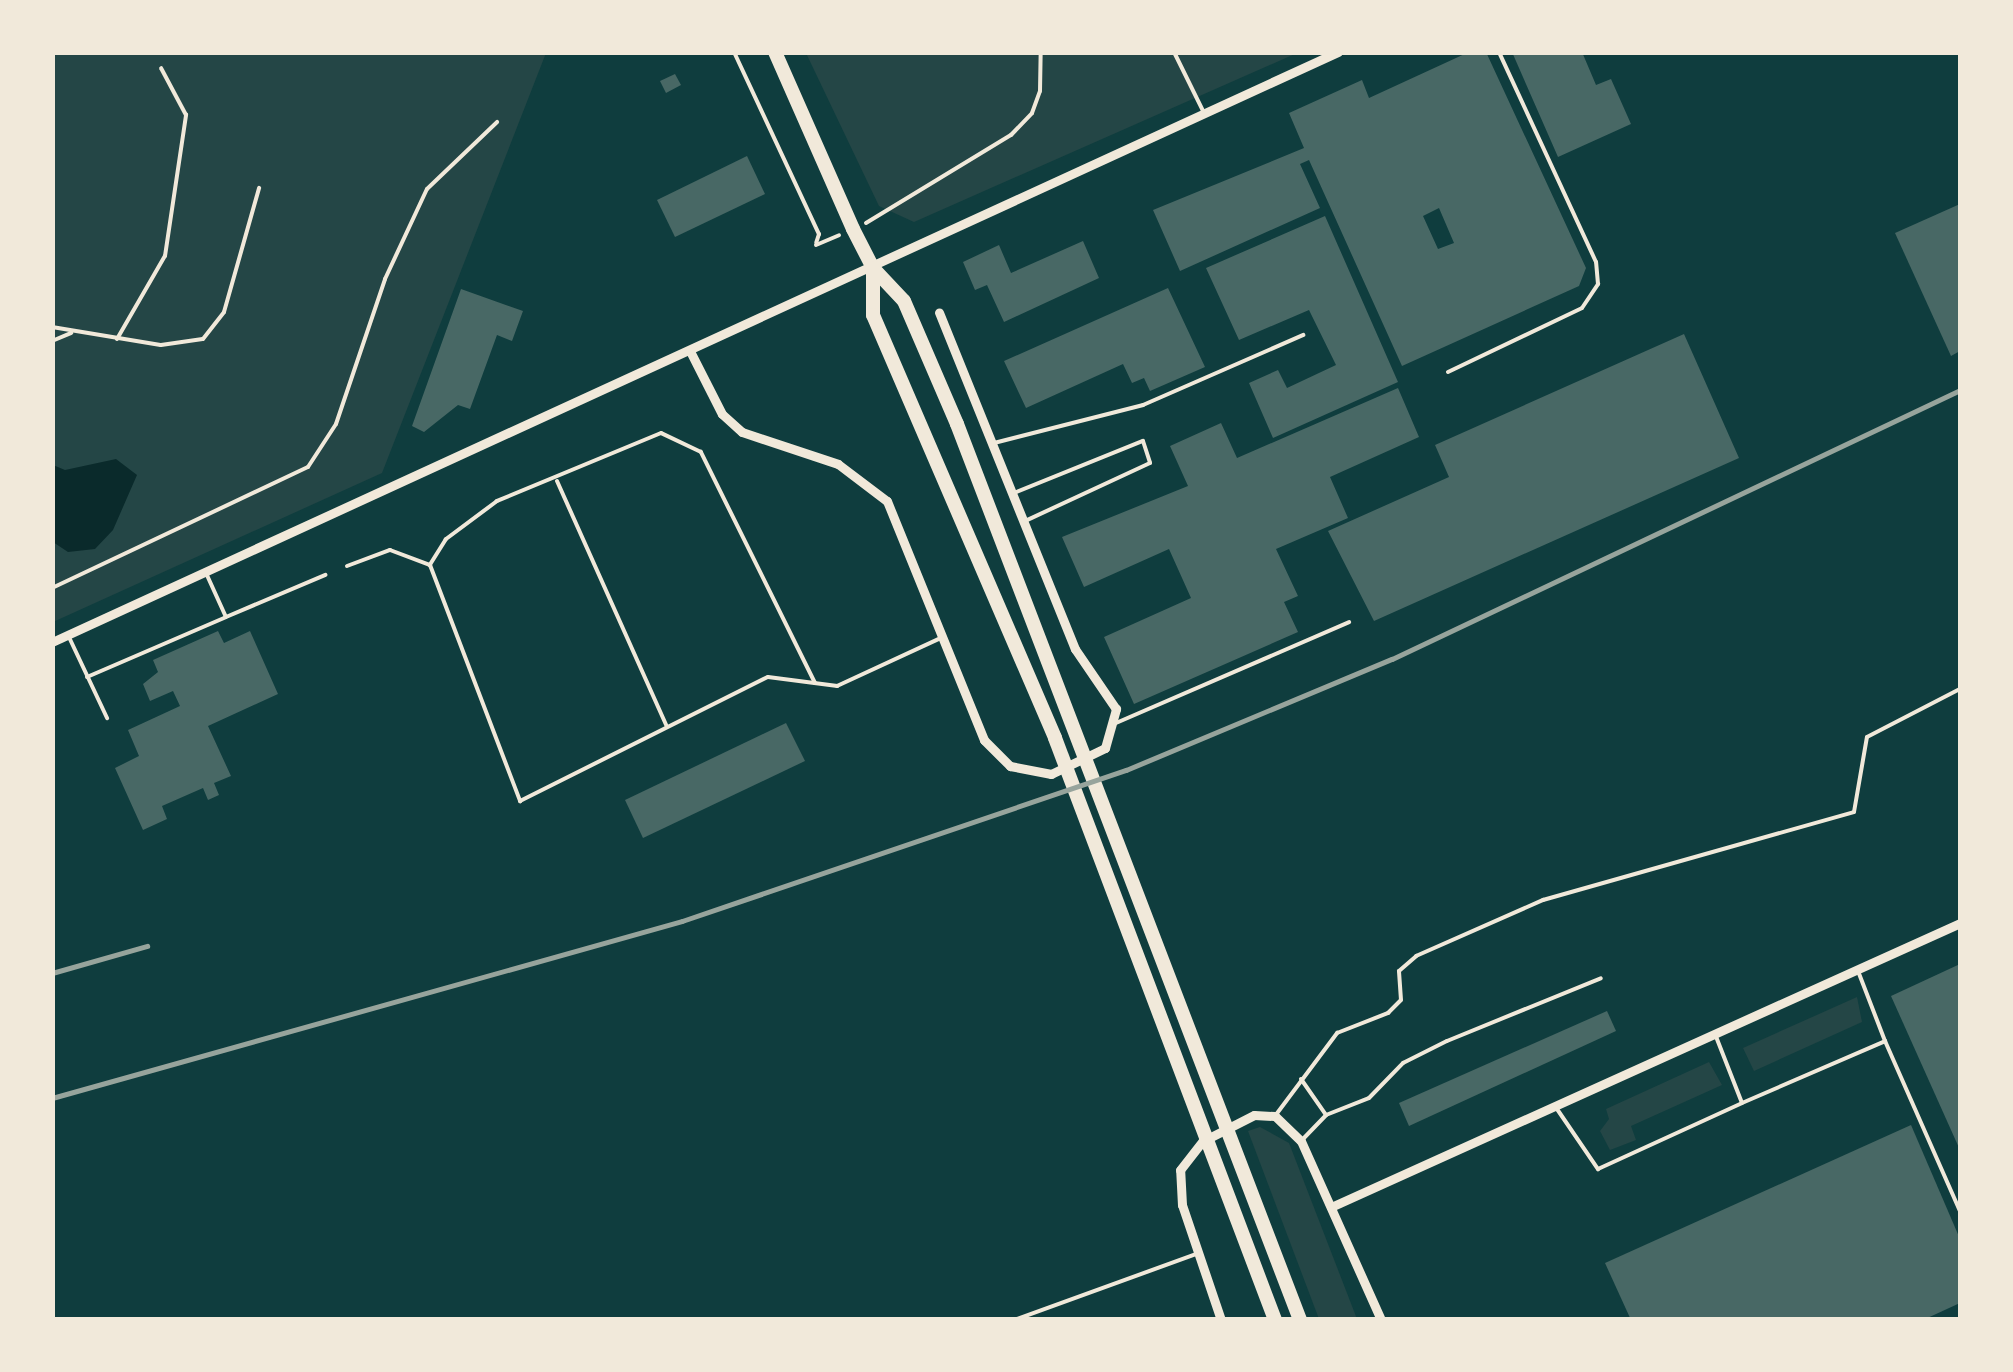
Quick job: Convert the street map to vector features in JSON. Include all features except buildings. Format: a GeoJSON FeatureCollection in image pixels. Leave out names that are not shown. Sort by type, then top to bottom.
{"type":"FeatureCollection","features":[{"type":"Feature","properties":{"kind":"main road"},"geometry":{"type":"LineString","coordinates":[[775,52],[873,268],[904,301],[1076,730],[1300,1320]]}},
{"type":"Feature","properties":{"kind":"main road"},"geometry":{"type":"LineString","coordinates":[[873,268],[872,316],[1055,738],[1275,1320]]}},
{"type":"Feature","properties":{"kind":"street"},"geometry":{"type":"LineString","coordinates":[[52,642],[692,353],[1336,53]]}},
{"type":"Feature","properties":{"kind":"street"},"geometry":{"type":"LineString","coordinates":[[692,353],[722,414],[742,432],[838,464],[887,501],[984,740],[1010,766],[1052,774],[1072,769],[1104,748],[1116,723],[1110,694],[1075,649],[939,312]]}},
{"type":"Feature","properties":{"kind":"street"},"geometry":{"type":"LineString","coordinates":[[1331,1208],[1960,923]]}},
{"type":"Feature","properties":{"kind":"street"},"geometry":{"type":"LineString","coordinates":[[1221,1320],[1181,1198],[1180,1170],[1203,1140],[1254,1115],[1275,1116],[1300,1141],[1381,1320]]}},
{"type":"Feature","properties":{"kind":"lane"},"geometry":{"type":"LineString","coordinates":[[1174,52],[1204,113]]}},
{"type":"Feature","properties":{"kind":"lane"},"geometry":{"type":"LineString","coordinates":[[1448,372],[1582,308],[1598,284],[1596,262],[1499,52]]}},
{"type":"Feature","properties":{"kind":"lane"},"geometry":{"type":"LineString","coordinates":[[994,443],[1143,406],[1303,335]]}},
{"type":"Feature","properties":{"kind":"lane"},"geometry":{"type":"LineString","coordinates":[[430,565],[446,539],[497,500],[556,480],[661,432],[701,452],[815,683]]}},
{"type":"Feature","properties":{"kind":"lane"},"geometry":{"type":"LineString","coordinates":[[1014,493],[1143,441],[1150,463],[1024,522]]}},
{"type":"Feature","properties":{"kind":"lane"},"geometry":{"type":"LineString","coordinates":[[556,480],[666,728]]}},
{"type":"Feature","properties":{"kind":"lane"},"geometry":{"type":"LineString","coordinates":[[348,566],[390,550],[430,565],[520,801],[768,677],[836,686],[943,637]]}},
{"type":"Feature","properties":{"kind":"lane"},"geometry":{"type":"LineString","coordinates":[[206,573],[226,617]]}},
{"type":"Feature","properties":{"kind":"lane"},"geometry":{"type":"LineString","coordinates":[[88,677],[325,575]]}},
{"type":"Feature","properties":{"kind":"lane"},"geometry":{"type":"LineString","coordinates":[[1116,723],[1349,622]]}},
{"type":"Feature","properties":{"kind":"lane"},"geometry":{"type":"LineString","coordinates":[[68,635],[106,718]]}},
{"type":"Feature","properties":{"kind":"lane"},"geometry":{"type":"LineString","coordinates":[[1275,1116],[1337,1033],[1388,1012],[1401,1000],[1399,971],[1416,956],[1543,900],[1854,812],[1867,736],[1960,688]]}},
{"type":"Feature","properties":{"kind":"lane"},"geometry":{"type":"LineString","coordinates":[[1857,970],[1960,1211]]}},
{"type":"Feature","properties":{"kind":"lane"},"geometry":{"type":"LineString","coordinates":[[1300,1141],[1326,1115],[1369,1098],[1404,1063],[1447,1041],[1601,978]]}},
{"type":"Feature","properties":{"kind":"lane"},"geometry":{"type":"LineString","coordinates":[[1715,1034],[1742,1104]]}},
{"type":"Feature","properties":{"kind":"lane"},"geometry":{"type":"LineString","coordinates":[[1556,1106],[1598,1169],[1885,1041]]}},
{"type":"Feature","properties":{"kind":"lane"},"geometry":{"type":"LineString","coordinates":[[1301,1079],[1326,1115]]}},
{"type":"Feature","properties":{"kind":"lane"},"geometry":{"type":"LineString","coordinates":[[1014,1320],[1199,1254]]}},
{"type":"Feature","properties":{"kind":"path"},"geometry":{"type":"LineString","coordinates":[[734,52],[820,234],[816,245]]}},
{"type":"Feature","properties":{"kind":"path"},"geometry":{"type":"LineString","coordinates":[[883,216],[1012,136],[1032,113],[1040,91],[1041,52]]}},
{"type":"Feature","properties":{"kind":"path"},"geometry":{"type":"LineString","coordinates":[[117,339],[165,256],[186,115],[160,68]]}},
{"type":"Feature","properties":{"kind":"path"},"geometry":{"type":"LineString","coordinates":[[52,588],[308,467],[336,424],[395,253],[427,190],[498,122]]}},
{"type":"Feature","properties":{"kind":"path"},"geometry":{"type":"LineString","coordinates":[[52,327],[117,339],[184,344],[218,327],[259,188]]}},
{"type":"Feature","properties":{"kind":"path"},"geometry":{"type":"LineString","coordinates":[[52,341],[73,332]]}},
{"type":"Feature","properties":{"kind":"shaded area"},"geometry":{"type":"Polygon","coordinates":[[[53,53],[546,53],[382,473],[53,622],[53,53]]]}},
{"type":"Feature","properties":{"kind":"shaded area"},"geometry":{"type":"Polygon","coordinates":[[[806,53],[1297,53],[914,222],[879,206],[806,53]]]}},
{"type":"Feature","properties":{"kind":"shaded area"},"geometry":{"type":"Polygon","coordinates":[[[116,459],[137,475],[113,530],[95,549],[68,552],[53,542],[53,465],[65,470],[116,459]]]}},
{"type":"Feature","properties":{"kind":"shaded area"},"geometry":{"type":"Polygon","coordinates":[[[1857,997],[1862,1022],[1754,1071],[1743,1048],[1857,997]]]}},
{"type":"Feature","properties":{"kind":"shaded area"},"geometry":{"type":"Polygon","coordinates":[[[1709,1062],[1722,1085],[1631,1126],[1636,1140],[1610,1150],[1600,1131],[1609,1119],[1606,1109],[1709,1062]]]}},
{"type":"Feature","properties":{"kind":"shaded area"},"geometry":{"type":"Polygon","coordinates":[[[1260,1127],[1289,1143],[1357,1319],[1319,1319],[1248,1131],[1260,1127]]]}},
{"type":"Feature","properties":{"kind":"railway"},"geometry":{"type":"LineString","coordinates":[[52,1098],[682,921],[1126,770],[1392,659],[1960,390]]}},
{"type":"Feature","properties":{"kind":"railway"},"geometry":{"type":"LineString","coordinates":[[52,973],[147,946]]}}]}
